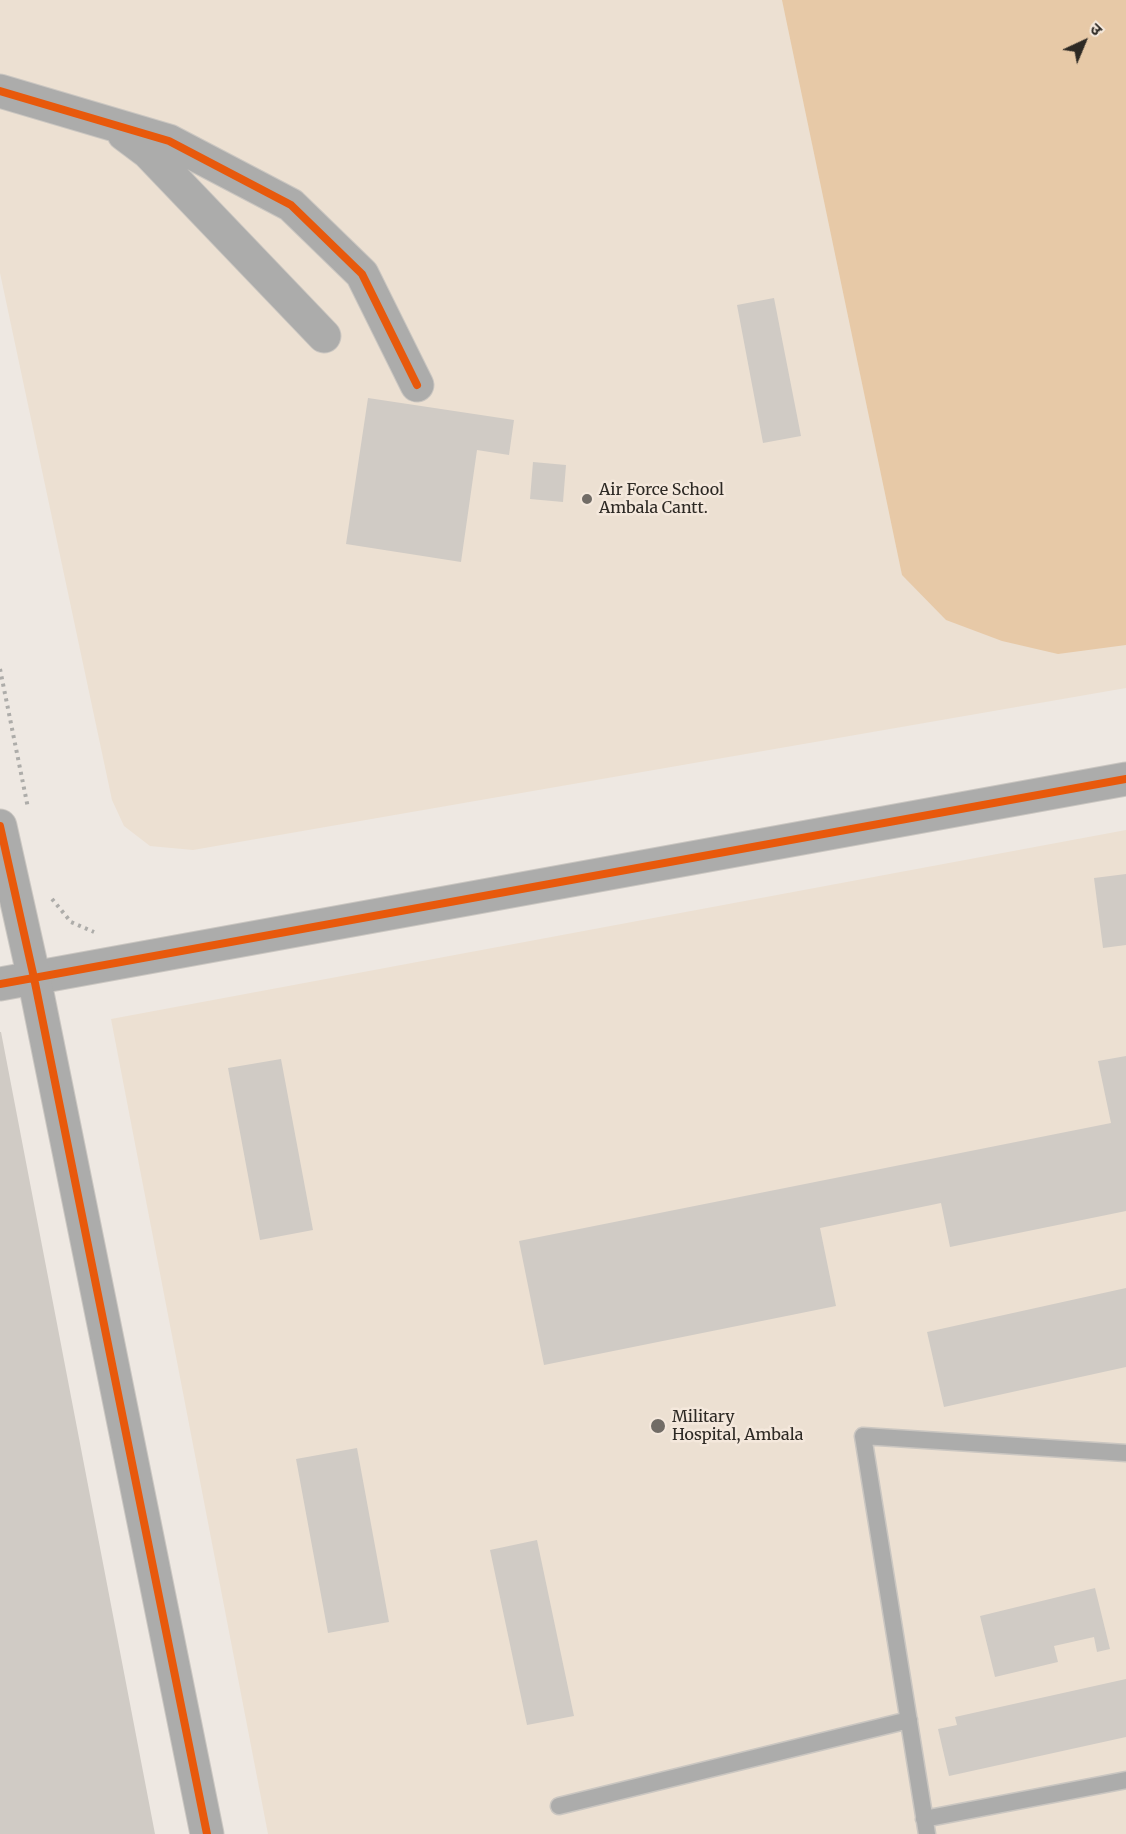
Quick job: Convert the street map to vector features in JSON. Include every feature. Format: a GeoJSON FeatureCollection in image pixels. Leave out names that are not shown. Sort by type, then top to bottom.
{"type":"FeatureCollection","features":[{"type":"Feature","properties":{"kind":"street"},"geometry":{"type":"LineString","coordinates":[[0,91],[169,141],[291,205],[362,274],[417,385]]}},
{"type":"Feature","properties":{"kind":"street"},"geometry":{"type":"LineString","coordinates":[[113,125],[148,152],[250,256],[324,336]]}},
{"type":"Feature","properties":{"kind":"street"},"geometry":{"type":"LineString","coordinates":[[0,984],[1126,778]]}},
{"type":"Feature","properties":{"kind":"street"},"geometry":{"type":"LineString","coordinates":[[0,826],[34,978],[207,1834]]}},
{"type":"Feature","properties":{"kind":"lane"},"geometry":{"type":"LineString","coordinates":[[1126,1453],[863,1436],[926,1826],[1126,1780]]}},
{"type":"Feature","properties":{"kind":"lane"},"geometry":{"type":"LineString","coordinates":[[559,1806],[909,1720]]}},
{"type":"Feature","properties":{"kind":"path"},"geometry":{"type":"LineString","coordinates":[[0,669],[29,810]]}},
{"type":"Feature","properties":{"kind":"path"},"geometry":{"type":"LineString","coordinates":[[47,891],[56,906],[71,922],[101,934]]}},
{"type":"Feature","properties":{"kind":"shaded area","name":"Air Force School Ambala Cantt."},"geometry":{"type":"Polygon","coordinates":[[[0,0],[1126,0],[1126,688],[193,850],[150,846],[124,826],[112,800],[0,273],[0,0]]]}},
{"type":"Feature","properties":{"kind":"shaded area"},"geometry":{"type":"Polygon","coordinates":[[[782,0],[1126,0],[1126,645],[1058,654],[1002,641],[946,620],[902,575],[782,0]]]}},
{"type":"Feature","properties":{"kind":"shaded area","name":"Military Hospital, Ambala"},"geometry":{"type":"Polygon","coordinates":[[[1126,830],[1126,1834],[268,1834],[111,1019],[1126,830]]]}},
{"type":"Feature","properties":{"kind":"building"},"geometry":{"type":"Polygon","coordinates":[[[774,298],[801,436],[763,443],[737,305],[774,298]]]}},
{"type":"Feature","properties":{"kind":"building"},"geometry":{"type":"Polygon","coordinates":[[[368,398],[514,420],[509,455],[477,450],[461,562],[346,544],[368,398]]]}},
{"type":"Feature","properties":{"kind":"building"},"geometry":{"type":"Polygon","coordinates":[[[533,462],[566,465],[563,502],[530,499],[533,462]]]}},
{"type":"Feature","properties":{"kind":"building"},"geometry":{"type":"Polygon","coordinates":[[[1126,874],[1126,945],[1103,948],[1094,878],[1126,874]]]}},
{"type":"Feature","properties":{"kind":"building"},"geometry":{"type":"Polygon","coordinates":[[[1,1032],[155,1834],[0,1834],[1,1032]]]}},
{"type":"Feature","properties":{"kind":"building"},"geometry":{"type":"Polygon","coordinates":[[[1126,1056],[1126,1211],[950,1247],[941,1203],[820,1228],[836,1306],[544,1365],[519,1241],[1111,1123],[1098,1061],[1126,1056]]]}},
{"type":"Feature","properties":{"kind":"building"},"geometry":{"type":"Polygon","coordinates":[[[281,1059],[313,1230],[260,1240],[228,1068],[281,1059]]]}},
{"type":"Feature","properties":{"kind":"building"},"geometry":{"type":"Polygon","coordinates":[[[1126,1288],[1126,1367],[944,1407],[927,1332],[1126,1288]]]}},
{"type":"Feature","properties":{"kind":"building"},"geometry":{"type":"Polygon","coordinates":[[[357,1448],[389,1622],[328,1633],[296,1459],[357,1448]]]}},
{"type":"Feature","properties":{"kind":"building"},"geometry":{"type":"Polygon","coordinates":[[[537,1540],[574,1716],[527,1725],[490,1550],[537,1540]]]}},
{"type":"Feature","properties":{"kind":"building"},"geometry":{"type":"Polygon","coordinates":[[[1095,1588],[1110,1649],[1097,1652],[1094,1637],[1054,1646],[1058,1662],[995,1677],[980,1616],[1095,1588]]]}},
{"type":"Feature","properties":{"kind":"building"},"geometry":{"type":"Polygon","coordinates":[[[1126,1679],[1126,1737],[949,1776],[938,1729],[957,1725],[955,1717],[1126,1679]]]}},
{"type":"Feature","properties":{"kind":"cycle path"},"geometry":{"type":"LineString","coordinates":[[0,91],[169,141],[291,205],[362,274],[417,385]]}},
{"type":"Feature","properties":{"kind":"cycle path"},"geometry":{"type":"LineString","coordinates":[[0,984],[1126,779]]}},
{"type":"Feature","properties":{"kind":"cycle path"},"geometry":{"type":"LineString","coordinates":[[0,826],[34,978],[207,1834]]}},
{"type":"Feature","properties":{"kind":"place","name":"Air Force School Ambala Cantt."},"geometry":{"type":"Point","coordinates":[587,499]}},
{"type":"Feature","properties":{"kind":"place","name":"Military Hospital, Ambala"},"geometry":{"type":"Point","coordinates":[658,1426]}}]}
